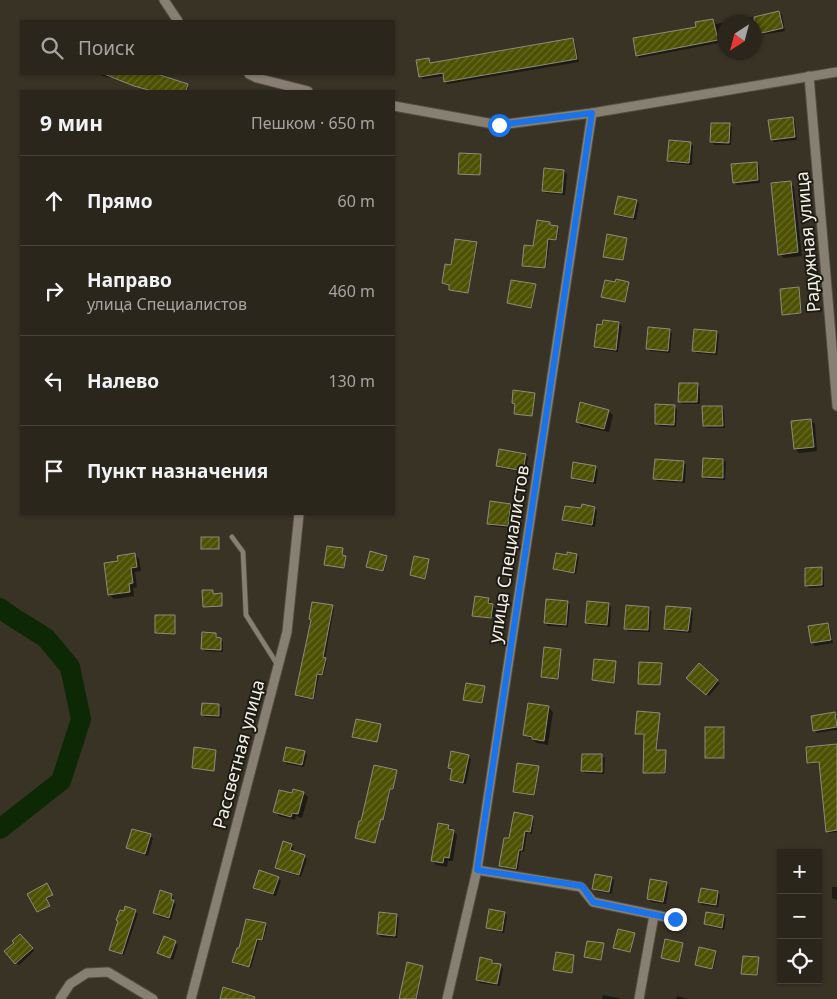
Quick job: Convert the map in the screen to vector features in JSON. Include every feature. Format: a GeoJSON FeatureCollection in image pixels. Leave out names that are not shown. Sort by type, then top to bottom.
{"type":"FeatureCollection","features":[{"type":"Feature","properties":{"kind":"street"},"geometry":{"type":"LineString","coordinates":[[164,0],[177,20]]}},
{"type":"Feature","properties":{"kind":"street"},"geometry":{"type":"LineString","coordinates":[[395,106],[499,125],[592,113],[837,72]]}},
{"type":"Feature","properties":{"kind":"street"},"geometry":{"type":"LineString","coordinates":[[252,75],[300,90]]}},
{"type":"Feature","properties":{"kind":"street","name":"Радужная улица"},"geometry":{"type":"LineString","coordinates":[[809,76],[837,406]]}},
{"type":"Feature","properties":{"kind":"street","name":"улица Специалистов"},"geometry":{"type":"LineString","coordinates":[[447,999],[477,870],[592,113]]}},
{"type":"Feature","properties":{"kind":"street","name":"Рассветная улица"},"geometry":{"type":"LineString","coordinates":[[191,999],[287,632],[299,515]]}},
{"type":"Feature","properties":{"kind":"street"},"geometry":{"type":"LineString","coordinates":[[477,870],[582,886],[593,902],[675,919]]}},
{"type":"Feature","properties":{"kind":"street"},"geometry":{"type":"LineString","coordinates":[[639,999],[654,915]]}},
{"type":"Feature","properties":{"kind":"street"},"geometry":{"type":"LineString","coordinates":[[60,999],[70,984],[88,973],[108,972],[153,999]]}},
{"type":"Feature","properties":{"kind":"lane"},"geometry":{"type":"LineString","coordinates":[[232,537],[243,552],[246,615],[278,665]]}},
{"type":"Feature","properties":{"kind":"building"},"geometry":{"type":"Polygon","coordinates":[[[779,11],[783,28],[762,33],[762,15],[779,11]]]}},
{"type":"Feature","properties":{"kind":"building"},"geometry":{"type":"Polygon","coordinates":[[[713,19],[717,40],[636,56],[633,38],[696,27],[695,22],[713,19]]]}},
{"type":"Feature","properties":{"kind":"building"},"geometry":{"type":"Polygon","coordinates":[[[573,38],[577,59],[444,82],[443,73],[419,77],[416,60],[429,58],[430,63],[573,38]]]}},
{"type":"Feature","properties":{"kind":"building"},"geometry":{"type":"Polygon","coordinates":[[[106,75],[160,75],[188,84],[186,90],[148,90],[106,75]]]}},
{"type":"Feature","properties":{"kind":"building"},"geometry":{"type":"Polygon","coordinates":[[[793,117],[795,137],[771,140],[768,120],[793,117]]]}},
{"type":"Feature","properties":{"kind":"building"},"geometry":{"type":"Polygon","coordinates":[[[711,123],[730,123],[729,143],[710,142],[711,123]]]}},
{"type":"Feature","properties":{"kind":"building"},"geometry":{"type":"Polygon","coordinates":[[[669,140],[691,142],[689,163],[667,161],[669,140]]]}},
{"type":"Feature","properties":{"kind":"building"},"geometry":{"type":"Polygon","coordinates":[[[459,153],[481,154],[480,175],[458,174],[459,153]]]}},
{"type":"Feature","properties":{"kind":"building"},"geometry":{"type":"Polygon","coordinates":[[[757,162],[758,180],[733,183],[731,164],[757,162]]]}},
{"type":"Feature","properties":{"kind":"building"},"geometry":{"type":"Polygon","coordinates":[[[544,168],[564,170],[562,193],[542,191],[544,168]]]}},
{"type":"Feature","properties":{"kind":"building"},"geometry":{"type":"Polygon","coordinates":[[[791,181],[798,252],[778,255],[771,183],[791,181]]]}},
{"type":"Feature","properties":{"kind":"building"},"geometry":{"type":"Polygon","coordinates":[[[618,196],[637,200],[633,218],[614,214],[618,196]]]}},
{"type":"Feature","properties":{"kind":"building"},"geometry":{"type":"Polygon","coordinates":[[[537,220],[550,222],[550,225],[558,226],[556,240],[548,239],[545,268],[522,266],[524,245],[533,246],[537,220]]]}},
{"type":"Feature","properties":{"kind":"building"},"geometry":{"type":"Polygon","coordinates":[[[607,234],[627,238],[623,260],[603,257],[607,234]]]}},
{"type":"Feature","properties":{"kind":"building"},"geometry":{"type":"Polygon","coordinates":[[[455,239],[477,242],[468,293],[449,290],[449,285],[442,283],[445,264],[451,265],[455,239]]]}},
{"type":"Feature","properties":{"kind":"building"},"geometry":{"type":"Polygon","coordinates":[[[616,279],[629,282],[625,302],[601,297],[605,280],[615,282],[616,279]]]}},
{"type":"Feature","properties":{"kind":"building"},"geometry":{"type":"Polygon","coordinates":[[[511,280],[536,284],[531,308],[507,303],[511,280]]]}},
{"type":"Feature","properties":{"kind":"building"},"geometry":{"type":"Polygon","coordinates":[[[799,287],[801,313],[782,315],[780,289],[799,287]]]}},
{"type":"Feature","properties":{"kind":"building"},"geometry":{"type":"Polygon","coordinates":[[[603,320],[619,322],[616,350],[594,347],[597,324],[602,325],[603,320]]]}},
{"type":"Feature","properties":{"kind":"building"},"geometry":{"type":"Polygon","coordinates":[[[648,327],[670,329],[668,351],[646,349],[648,327]]]}},
{"type":"Feature","properties":{"kind":"building"},"geometry":{"type":"Polygon","coordinates":[[[694,329],[717,331],[715,353],[692,351],[694,329]]]}},
{"type":"Feature","properties":{"kind":"building"},"geometry":{"type":"Polygon","coordinates":[[[679,383],[698,383],[697,402],[678,402],[679,383]]]}},
{"type":"Feature","properties":{"kind":"building"},"geometry":{"type":"Polygon","coordinates":[[[513,390],[535,393],[532,416],[514,414],[515,404],[512,403],[513,390]]]}},
{"type":"Feature","properties":{"kind":"building"},"geometry":{"type":"Polygon","coordinates":[[[580,402],[609,410],[604,429],[576,422],[580,402]]]}},
{"type":"Feature","properties":{"kind":"building"},"geometry":{"type":"Polygon","coordinates":[[[655,404],[675,405],[674,425],[655,424],[655,404]]]}},
{"type":"Feature","properties":{"kind":"building"},"geometry":{"type":"Polygon","coordinates":[[[702,406],[722,406],[723,426],[703,426],[702,406]]]}},
{"type":"Feature","properties":{"kind":"building"},"geometry":{"type":"Polygon","coordinates":[[[811,419],[814,447],[794,449],[791,421],[811,419]]]}},
{"type":"Feature","properties":{"kind":"building"},"geometry":{"type":"Polygon","coordinates":[[[499,449],[526,454],[523,471],[496,466],[499,449]]]}},
{"type":"Feature","properties":{"kind":"building"},"geometry":{"type":"Polygon","coordinates":[[[703,458],[723,459],[723,478],[702,477],[703,458]]]}},
{"type":"Feature","properties":{"kind":"building"},"geometry":{"type":"Polygon","coordinates":[[[655,459],[684,461],[682,481],[653,479],[655,459]]]}},
{"type":"Feature","properties":{"kind":"building"},"geometry":{"type":"Polygon","coordinates":[[[573,462],[596,466],[593,482],[571,478],[573,462]]]}},
{"type":"Feature","properties":{"kind":"building"},"geometry":{"type":"Polygon","coordinates":[[[490,501],[511,504],[508,526],[487,524],[490,501]]]}},
{"type":"Feature","properties":{"kind":"building"},"geometry":{"type":"Polygon","coordinates":[[[582,504],[595,507],[592,525],[562,520],[565,506],[581,508],[582,504]]]}},
{"type":"Feature","properties":{"kind":"building"},"geometry":{"type":"Polygon","coordinates":[[[201,537],[219,537],[219,549],[201,549],[201,537]]]}},
{"type":"Feature","properties":{"kind":"building"},"geometry":{"type":"Polygon","coordinates":[[[327,546],[343,548],[342,555],[346,556],[344,568],[324,565],[327,546]]]}},
{"type":"Feature","properties":{"kind":"building"},"geometry":{"type":"Polygon","coordinates":[[[370,551],[387,556],[383,571],[366,567],[370,551]]]}},
{"type":"Feature","properties":{"kind":"building"},"geometry":{"type":"Polygon","coordinates":[[[567,552],[577,554],[574,573],[553,569],[556,553],[567,555],[567,552]]]}},
{"type":"Feature","properties":{"kind":"building"},"geometry":{"type":"Polygon","coordinates":[[[135,553],[137,567],[131,568],[133,583],[129,584],[130,592],[108,595],[104,563],[118,561],[117,556],[135,553]]]}},
{"type":"Feature","properties":{"kind":"building"},"geometry":{"type":"Polygon","coordinates":[[[414,556],[429,559],[425,579],[410,575],[414,556]]]}},
{"type":"Feature","properties":{"kind":"building"},"geometry":{"type":"Polygon","coordinates":[[[822,567],[822,585],[805,586],[805,568],[822,567]]]}},
{"type":"Feature","properties":{"kind":"building"},"geometry":{"type":"Polygon","coordinates":[[[202,590],[213,590],[213,594],[222,593],[222,606],[203,607],[202,590]]]}},
{"type":"Feature","properties":{"kind":"building"},"geometry":{"type":"Polygon","coordinates":[[[475,596],[489,598],[488,603],[493,604],[491,618],[472,616],[475,596]]]}},
{"type":"Feature","properties":{"kind":"building"},"geometry":{"type":"Polygon","coordinates":[[[546,599],[568,601],[566,625],[544,623],[546,599]]]}},
{"type":"Feature","properties":{"kind":"building"},"geometry":{"type":"Polygon","coordinates":[[[587,601],[609,603],[607,625],[585,623],[587,601]]]}},
{"type":"Feature","properties":{"kind":"building"},"geometry":{"type":"Polygon","coordinates":[[[312,602],[333,605],[323,657],[326,658],[322,675],[317,674],[313,699],[295,695],[311,620],[309,619],[312,602]]]}},
{"type":"Feature","properties":{"kind":"building"},"geometry":{"type":"Polygon","coordinates":[[[626,605],[649,607],[648,630],[624,629],[626,605]]]}},
{"type":"Feature","properties":{"kind":"building"},"geometry":{"type":"Polygon","coordinates":[[[666,606],[691,608],[688,631],[664,629],[666,606]]]}},
{"type":"Feature","properties":{"kind":"building"},"geometry":{"type":"Polygon","coordinates":[[[155,615],[175,615],[175,634],[155,633],[155,615]]]}},
{"type":"Feature","properties":{"kind":"building"},"geometry":{"type":"Polygon","coordinates":[[[828,623],[831,640],[811,643],[808,626],[828,623]]]}},
{"type":"Feature","properties":{"kind":"building"},"geometry":{"type":"Polygon","coordinates":[[[202,632],[216,633],[216,637],[221,638],[221,650],[201,649],[202,632]]]}},
{"type":"Feature","properties":{"kind":"building"},"geometry":{"type":"Polygon","coordinates":[[[544,647],[561,649],[558,679],[541,677],[544,647]]]}},
{"type":"Feature","properties":{"kind":"building"},"geometry":{"type":"Polygon","coordinates":[[[594,659],[616,661],[614,683],[592,680],[594,659]]]}},
{"type":"Feature","properties":{"kind":"building"},"geometry":{"type":"Polygon","coordinates":[[[639,662],[662,663],[660,685],[638,684],[639,662]]]}},
{"type":"Feature","properties":{"kind":"building"},"geometry":{"type":"Polygon","coordinates":[[[699,663],[718,680],[706,695],[686,678],[699,663]]]}},
{"type":"Feature","properties":{"kind":"building"},"geometry":{"type":"Polygon","coordinates":[[[466,683],[485,686],[482,703],[463,700],[466,683]]]}},
{"type":"Feature","properties":{"kind":"building"},"geometry":{"type":"Polygon","coordinates":[[[202,703],[219,704],[219,716],[201,715],[202,703]]]}},
{"type":"Feature","properties":{"kind":"building"},"geometry":{"type":"Polygon","coordinates":[[[528,703],[549,706],[544,741],[523,735],[528,703]]]}},
{"type":"Feature","properties":{"kind":"building"},"geometry":{"type":"Polygon","coordinates":[[[637,711],[660,713],[656,750],[666,750],[665,773],[643,773],[644,734],[635,734],[637,711]]]}},
{"type":"Feature","properties":{"kind":"building"},"geometry":{"type":"Polygon","coordinates":[[[835,712],[837,727],[813,731],[811,716],[835,712]]]}},
{"type":"Feature","properties":{"kind":"building"},"geometry":{"type":"Polygon","coordinates":[[[356,719],[381,724],[377,742],[352,737],[356,719]]]}},
{"type":"Feature","properties":{"kind":"building"},"geometry":{"type":"Polygon","coordinates":[[[705,727],[724,727],[724,758],[705,758],[705,727]]]}},
{"type":"Feature","properties":{"kind":"building"},"geometry":{"type":"Polygon","coordinates":[[[837,744],[837,830],[826,832],[819,762],[807,763],[806,747],[837,744]]]}},
{"type":"Feature","properties":{"kind":"building"},"geometry":{"type":"Polygon","coordinates":[[[194,747],[216,750],[214,771],[192,768],[194,747]]]}},
{"type":"Feature","properties":{"kind":"building"},"geometry":{"type":"Polygon","coordinates":[[[286,747],[305,751],[302,765],[283,761],[286,747]]]}},
{"type":"Feature","properties":{"kind":"building"},"geometry":{"type":"Polygon","coordinates":[[[451,751],[469,755],[463,783],[450,780],[452,769],[448,768],[451,751]]]}},
{"type":"Feature","properties":{"kind":"building"},"geometry":{"type":"Polygon","coordinates":[[[582,754],[602,754],[602,772],[581,771],[582,754]]]}},
{"type":"Feature","properties":{"kind":"building"},"geometry":{"type":"Polygon","coordinates":[[[517,763],[539,766],[534,795],[513,792],[517,763]]]}},
{"type":"Feature","properties":{"kind":"building"},"geometry":{"type":"Polygon","coordinates":[[[374,765],[397,770],[393,789],[390,789],[383,820],[381,819],[375,843],[355,838],[359,821],[361,821],[374,765]]]}},
{"type":"Feature","properties":{"kind":"building"},"geometry":{"type":"Polygon","coordinates":[[[293,789],[304,792],[298,814],[292,813],[291,817],[273,812],[279,790],[292,793],[293,789]]]}},
{"type":"Feature","properties":{"kind":"building"},"geometry":{"type":"Polygon","coordinates":[[[514,812],[533,816],[530,832],[525,831],[516,869],[499,866],[504,838],[509,838],[514,812]]]}},
{"type":"Feature","properties":{"kind":"building"},"geometry":{"type":"Polygon","coordinates":[[[438,823],[449,825],[448,829],[454,830],[449,858],[444,857],[443,863],[431,861],[438,823]]]}},
{"type":"Feature","properties":{"kind":"building"},"geometry":{"type":"Polygon","coordinates":[[[132,829],[151,834],[145,854],[126,848],[132,829]]]}},
{"type":"Feature","properties":{"kind":"building"},"geometry":{"type":"Polygon","coordinates":[[[283,841],[292,844],[290,850],[305,855],[299,875],[275,868],[283,841]]]}},
{"type":"Feature","properties":{"kind":"building"},"geometry":{"type":"Polygon","coordinates":[[[259,870],[279,877],[273,894],[253,888],[259,870]]]}},
{"type":"Feature","properties":{"kind":"building"},"geometry":{"type":"Polygon","coordinates":[[[595,874],[612,877],[609,892],[592,889],[595,874]]]}},
{"type":"Feature","properties":{"kind":"building"},"geometry":{"type":"Polygon","coordinates":[[[650,879],[667,882],[663,902],[647,899],[650,879]]]}},
{"type":"Feature","properties":{"kind":"building"},"geometry":{"type":"Polygon","coordinates":[[[47,883],[53,895],[46,898],[50,906],[37,912],[27,894],[47,883]]]}},
{"type":"Feature","properties":{"kind":"building"},"geometry":{"type":"Polygon","coordinates":[[[701,888],[718,891],[716,905],[698,902],[701,888]]]}},
{"type":"Feature","properties":{"kind":"building"},"geometry":{"type":"Polygon","coordinates":[[[160,890],[172,894],[171,900],[174,900],[169,918],[153,913],[160,890]]]}},
{"type":"Feature","properties":{"kind":"building"},"geometry":{"type":"Polygon","coordinates":[[[125,906],[136,910],[122,954],[109,950],[118,921],[116,920],[120,910],[124,911],[125,906]]]}},
{"type":"Feature","properties":{"kind":"building"},"geometry":{"type":"Polygon","coordinates":[[[489,909],[505,912],[502,931],[486,928],[489,909]]]}},
{"type":"Feature","properties":{"kind":"building"},"geometry":{"type":"Polygon","coordinates":[[[379,912],[397,914],[395,936],[377,934],[379,912]]]}},
{"type":"Feature","properties":{"kind":"building"},"geometry":{"type":"Polygon","coordinates":[[[706,912],[724,915],[722,928],[704,924],[706,912]]]}},
{"type":"Feature","properties":{"kind":"building"},"geometry":{"type":"Polygon","coordinates":[[[246,919],[266,923],[262,940],[257,939],[249,967],[232,962],[237,948],[239,948],[246,919]]]}},
{"type":"Feature","properties":{"kind":"building"},"geometry":{"type":"Polygon","coordinates":[[[618,929],[635,933],[630,952],[613,948],[618,929]]]}},
{"type":"Feature","properties":{"kind":"building"},"geometry":{"type":"Polygon","coordinates":[[[20,934],[33,948],[15,964],[4,951],[14,943],[12,941],[20,934]]]}},
{"type":"Feature","properties":{"kind":"building"},"geometry":{"type":"Polygon","coordinates":[[[164,936],[176,941],[170,958],[157,953],[164,936]]]}},
{"type":"Feature","properties":{"kind":"building"},"geometry":{"type":"Polygon","coordinates":[[[665,939],[683,943],[679,962],[661,958],[665,939]]]}},
{"type":"Feature","properties":{"kind":"building"},"geometry":{"type":"Polygon","coordinates":[[[587,941],[604,943],[601,960],[584,957],[587,941]]]}},
{"type":"Feature","properties":{"kind":"building"},"geometry":{"type":"Polygon","coordinates":[[[699,947],[716,951],[712,969],[695,965],[699,947]]]}},
{"type":"Feature","properties":{"kind":"building"},"geometry":{"type":"Polygon","coordinates":[[[556,952],[574,955],[572,973],[553,970],[556,952]]]}},
{"type":"Feature","properties":{"kind":"building"},"geometry":{"type":"Polygon","coordinates":[[[743,956],[759,957],[757,975],[741,974],[743,956]]]}},
{"type":"Feature","properties":{"kind":"building"},"geometry":{"type":"Polygon","coordinates":[[[480,957],[492,960],[492,963],[501,964],[497,984],[476,980],[480,957]]]}},
{"type":"Feature","properties":{"kind":"building"},"geometry":{"type":"Polygon","coordinates":[[[407,962],[423,966],[416,999],[399,999],[407,962]]]}},
{"type":"Feature","properties":{"kind":"building"},"geometry":{"type":"Polygon","coordinates":[[[223,987],[255,997],[254,999],[220,999],[223,987]]]}},
{"type":"Feature","properties":{"kind":"waterway"},"geometry":{"type":"LineString","coordinates":[[0,608],[46,638],[70,667],[81,719],[61,781],[0,829]]}},
{"type":"Feature","properties":{"kind":"route"},"geometry":{"type":"LineString","coordinates":[[499,125],[592,113],[477,870],[582,886],[593,902],[675,919]]}}]}
